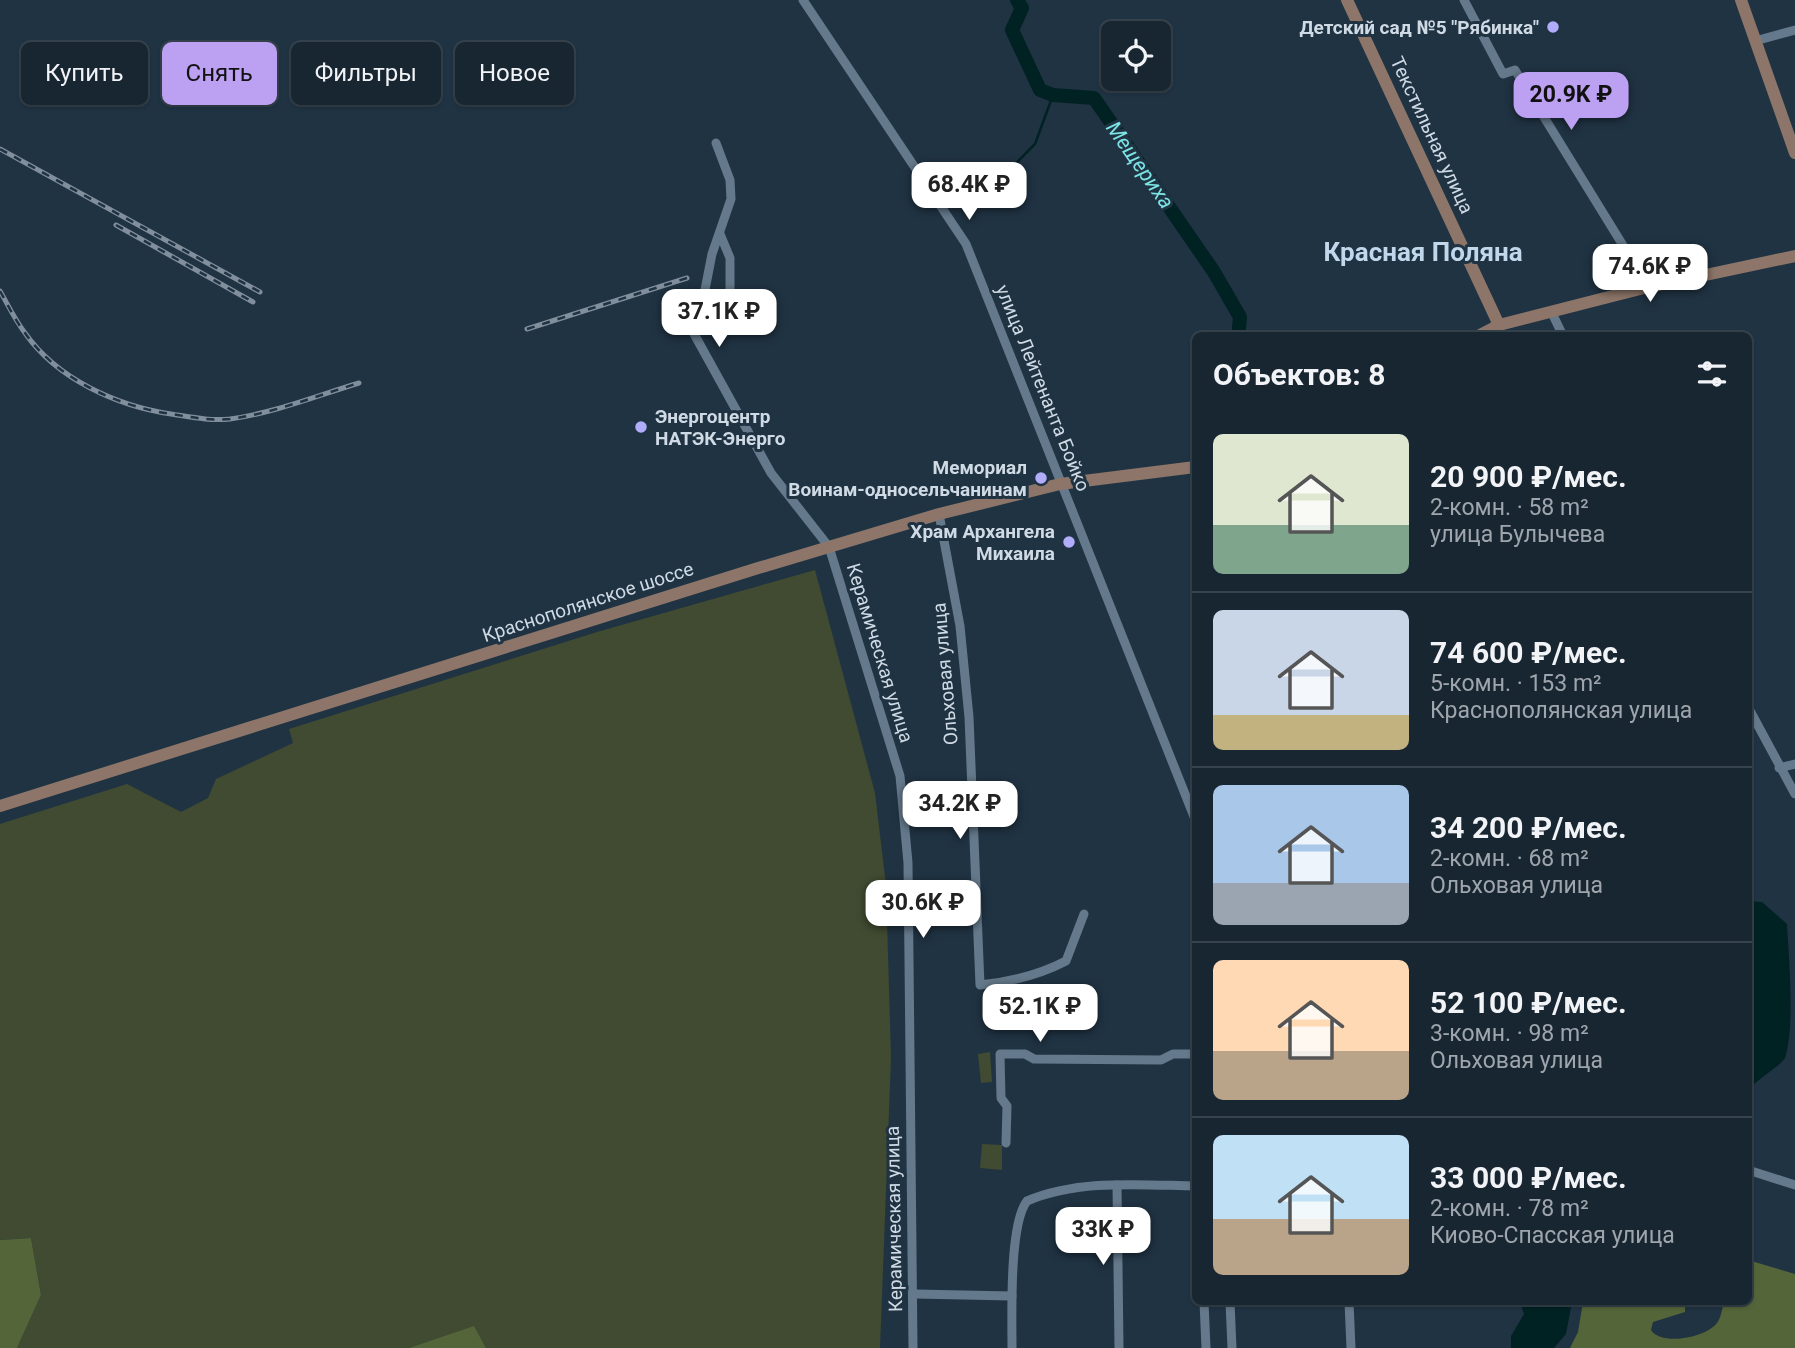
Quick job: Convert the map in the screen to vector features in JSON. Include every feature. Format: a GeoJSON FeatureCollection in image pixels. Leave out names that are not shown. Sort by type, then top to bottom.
{"type":"FeatureCollection","features":[{"type":"Feature","properties":{"kind":"main road","name":"Текстильная улица"},"geometry":{"type":"LineString","coordinates":[[1347,0],[1499,325]]}},
{"type":"Feature","properties":{"kind":"main road"},"geometry":{"type":"LineString","coordinates":[[1741,0],[1795,153]]}},
{"type":"Feature","properties":{"kind":"main road"},"geometry":{"type":"LineString","coordinates":[[1486,332],[1499,325],[1640,289],[1795,256]]}},
{"type":"Feature","properties":{"kind":"main road","name":"Краснополянское шоссе"},"geometry":{"type":"LineString","coordinates":[[0,806],[939,514],[1060,484],[1192,467]]}},
{"type":"Feature","properties":{"kind":"street","name":"улица Лейтенанта Бойко"},"geometry":{"type":"LineString","coordinates":[[803,0],[966,244],[1192,811]]}},
{"type":"Feature","properties":{"kind":"street"},"geometry":{"type":"LineString","coordinates":[[1464,0],[1503,74],[1515,70],[1624,247],[1640,289]]}},
{"type":"Feature","properties":{"kind":"street"},"geometry":{"type":"LineString","coordinates":[[1755,41],[1795,30]]}},
{"type":"Feature","properties":{"kind":"street","name":"Керамическая улица"},"geometry":{"type":"LineString","coordinates":[[716,143],[731,186],[728,214],[712,254],[700,313],[693,327],[695,338],[771,473],[829,547],[900,776],[908,863],[910,1251],[915,1294],[913,1348]]}},
{"type":"Feature","properties":{"kind":"street"},"geometry":{"type":"LineString","coordinates":[[700,313],[717,305],[730,292],[730,258],[720,234]]}},
{"type":"Feature","properties":{"kind":"street"},"geometry":{"type":"LineString","coordinates":[[1552,313],[1561,332]]}},
{"type":"Feature","properties":{"kind":"street","name":"Ольховая улица"},"geometry":{"type":"LineString","coordinates":[[939,514],[958,615],[969,717],[980,985],[1002,983],[1046,971],[1066,961],[1083,914]]}},
{"type":"Feature","properties":{"kind":"street"},"geometry":{"type":"LineString","coordinates":[[1752,715],[1795,794]]}},
{"type":"Feature","properties":{"kind":"street"},"geometry":{"type":"LineString","coordinates":[[1779,768],[1795,764]]}},
{"type":"Feature","properties":{"kind":"street"},"geometry":{"type":"LineString","coordinates":[[1006,1143],[1007,1106],[1000,1098],[1000,1054],[1025,1054],[1034,1059],[1161,1060],[1173,1054],[1192,1054]]}},
{"type":"Feature","properties":{"kind":"street"},"geometry":{"type":"LineString","coordinates":[[1752,1171],[1795,1185]]}},
{"type":"Feature","properties":{"kind":"street"},"geometry":{"type":"LineString","coordinates":[[1012,1348],[1012,1296],[1019,1217],[1027,1200],[1042,1194],[1117,1185],[1192,1186]]}},
{"type":"Feature","properties":{"kind":"street"},"geometry":{"type":"LineString","coordinates":[[1117,1185],[1119,1348]]}},
{"type":"Feature","properties":{"kind":"street"},"geometry":{"type":"LineString","coordinates":[[915,1294],[1012,1296]]}},
{"type":"Feature","properties":{"kind":"street"},"geometry":{"type":"LineString","coordinates":[[1204,1305],[1206,1348]]}},
{"type":"Feature","properties":{"kind":"street"},"geometry":{"type":"LineString","coordinates":[[1230,1305],[1232,1348]]}},
{"type":"Feature","properties":{"kind":"street"},"geometry":{"type":"LineString","coordinates":[[1349,1305],[1351,1348]]}},
{"type":"Feature","properties":{"kind":"shaded area"},"geometry":{"type":"Polygon","coordinates":[[[815,570],[875,793],[886,885],[891,1058],[880,1348],[486,1348],[474,1327],[409,1348],[17,1348],[41,1295],[31,1238],[0,1240],[0,824],[127,784],[181,812],[208,798],[216,779],[293,743],[289,729],[597,632],[815,570]]]}},
{"type":"Feature","properties":{"kind":"shaded area"},"geometry":{"type":"Polygon","coordinates":[[[1752,901],[1762,902],[1787,924],[1790,974],[1790,1029],[1785,1058],[1752,1086],[1752,901]]]}},
{"type":"Feature","properties":{"kind":"shaded area"},"geometry":{"type":"Polygon","coordinates":[[[990,1052],[992,1082],[981,1083],[978,1054],[990,1052]]]}},
{"type":"Feature","properties":{"kind":"shaded area"},"geometry":{"type":"Polygon","coordinates":[[[982,1144],[1002,1145],[1002,1170],[980,1168],[982,1144]]]}},
{"type":"Feature","properties":{"kind":"shaded area"},"geometry":{"type":"Polygon","coordinates":[[[1521,1305],[1571,1305],[1566,1334],[1554,1348],[1511,1348],[1511,1336],[1524,1314],[1521,1305]]]}},
{"type":"Feature","properties":{"kind":"green space"},"geometry":{"type":"Polygon","coordinates":[[[31,1238],[41,1295],[17,1348],[0,1348],[0,1240],[31,1238]]]}},
{"type":"Feature","properties":{"kind":"green space"},"geometry":{"type":"Polygon","coordinates":[[[1752,1261],[1795,1274],[1795,1348],[1570,1348],[1578,1332],[1582,1305],[1685,1305],[1685,1312],[1653,1322],[1651,1330],[1656,1335],[1673,1339],[1703,1333],[1717,1323],[1723,1305],[1752,1305],[1752,1261]]]}},
{"type":"Feature","properties":{"kind":"green space"},"geometry":{"type":"Polygon","coordinates":[[[474,1326],[486,1348],[409,1348],[474,1326]]]}},
{"type":"Feature","properties":{"kind":"waterway","name":"Мещериха"},"geometry":{"type":"LineString","coordinates":[[1017,0],[1022,8],[1012,30],[1040,90],[1053,95],[1094,98],[1214,272],[1240,317],[1239,328]]}},
{"type":"Feature","properties":{"kind":"waterway"},"geometry":{"type":"LineString","coordinates":[[970,210],[1035,144],[1053,95]]}},
{"type":"Feature","properties":{"kind":"railway"},"geometry":{"type":"LineString","coordinates":[[0,149],[260,292]]}},
{"type":"Feature","properties":{"kind":"railway"},"geometry":{"type":"LineString","coordinates":[[116,225],[253,302]]}},
{"type":"Feature","properties":{"kind":"railway"},"geometry":{"type":"LineString","coordinates":[[527,329],[687,278]]}},
{"type":"Feature","properties":{"kind":"railway"},"geometry":{"type":"LineString","coordinates":[[0,291],[25,333],[54,364],[90,388],[151,410],[200,418],[230,419],[279,408],[359,383]]}},
{"type":"Feature","properties":{"kind":"place","name":"Детский сад №5 \"Рябинка\""},"geometry":{"type":"Point","coordinates":[1553,27]}},
{"type":"Feature","properties":{"kind":"place","name":"Энергоцентр НАТЭК-Энерго"},"geometry":{"type":"Point","coordinates":[641,427]}},
{"type":"Feature","properties":{"kind":"place","name":"Мемориал Воинам-односельчанинам"},"geometry":{"type":"Point","coordinates":[1041,478]}},
{"type":"Feature","properties":{"kind":"place","name":"Храм Архангела Михаила"},"geometry":{"type":"Point","coordinates":[1069,542]}},
{"type":"Feature","properties":{"kind":"district","name":"Красная Поляна"},"geometry":{"type":"Point","coordinates":[1423,252]}}]}
